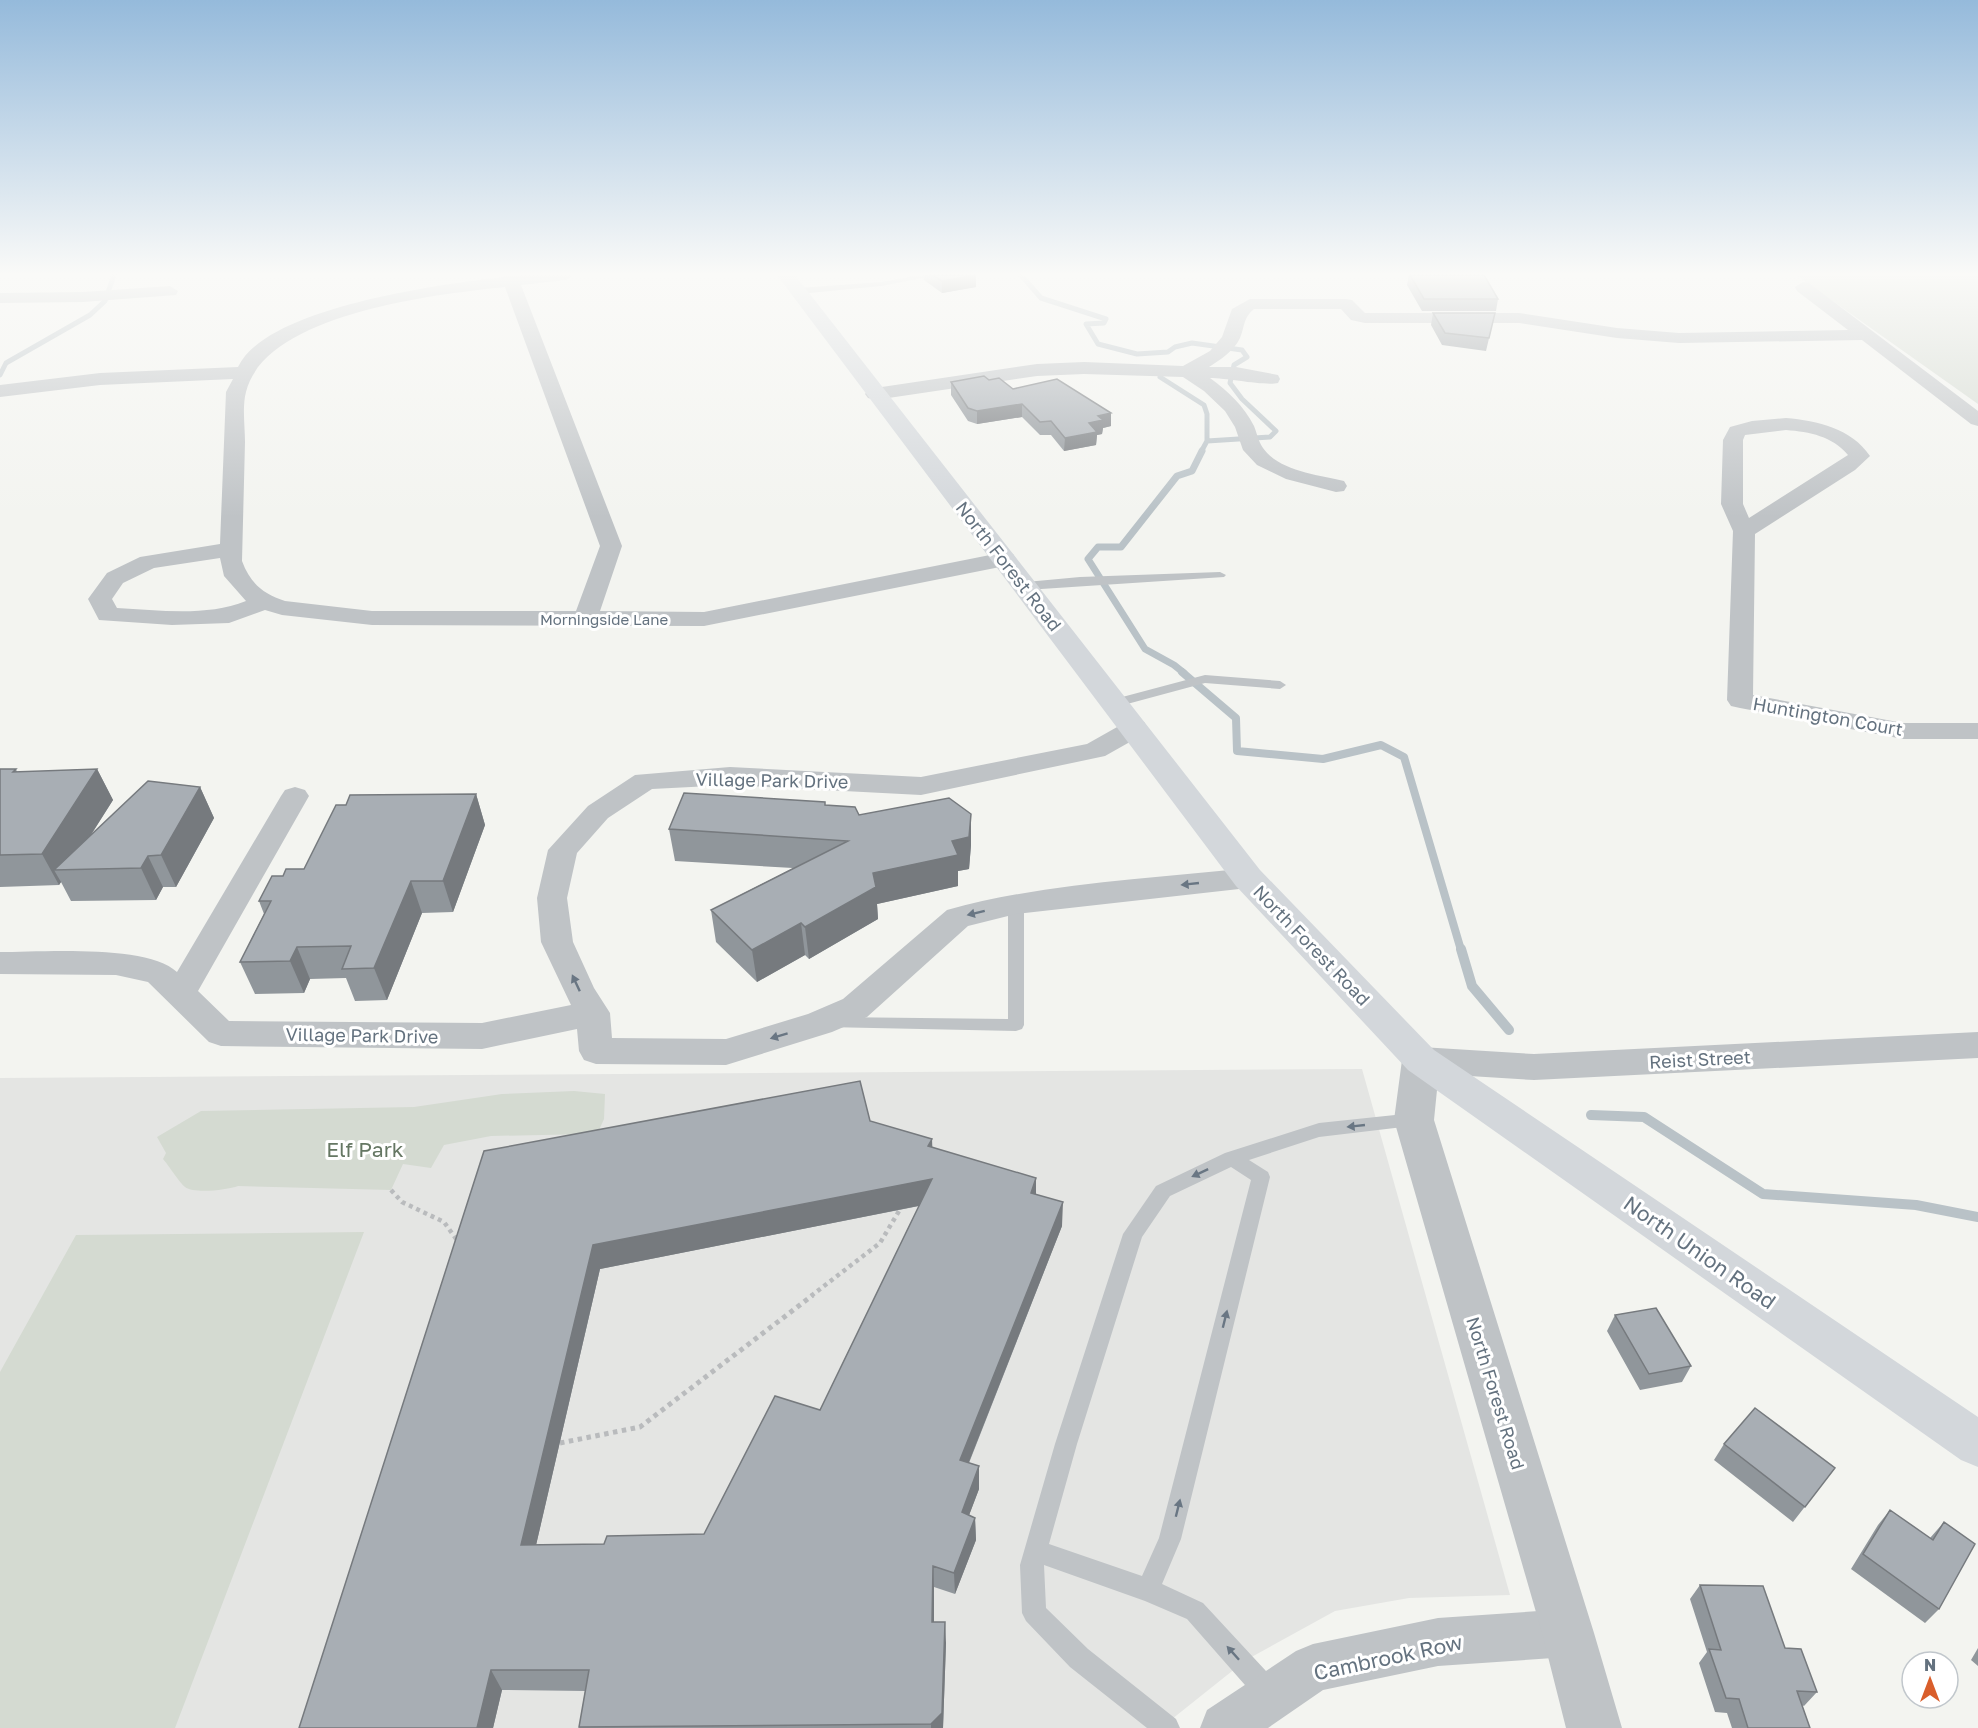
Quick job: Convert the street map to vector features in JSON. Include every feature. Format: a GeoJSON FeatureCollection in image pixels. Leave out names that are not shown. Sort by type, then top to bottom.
{"type":"FeatureCollection","features":[{"type":"Feature","properties":{"kind":"main road","name":"North Forest Road"},"geometry":{"type":"LineString","coordinates":[[847,356],[1116,703],[1248,878],[1422,1060]]}},
{"type":"Feature","properties":{"kind":"main road","name":"North Union Road"},"geometry":{"type":"LineString","coordinates":[[1422,1060],[1978,1444]]}},
{"type":"Feature","properties":{"kind":"street"},"geometry":{"type":"LineString","coordinates":[[257,356],[240,373],[236,392],[229,550],[148,562],[116,578],[100,599],[108,615],[172,618],[230,616],[264,602]]}},
{"type":"Feature","properties":{"kind":"street"},"geometry":{"type":"LineString","coordinates":[[540,356],[610,546],[585,620]]}},
{"type":"Feature","properties":{"kind":"street"},"geometry":{"type":"LineString","coordinates":[[1186,371],[1215,356]]}},
{"type":"Feature","properties":{"kind":"street"},"geometry":{"type":"LineString","coordinates":[[1892,356],[1978,420]]}},
{"type":"Feature","properties":{"kind":"street"},"geometry":{"type":"LineString","coordinates":[[875,394],[1037,370],[1084,368],[1236,373],[1271,380]]}},
{"type":"Feature","properties":{"kind":"street"},"geometry":{"type":"LineString","coordinates":[[1186,371],[1213,387],[1232,407],[1245,426],[1255,452],[1277,470],[1336,486]]}},
{"type":"Feature","properties":{"kind":"street"},"geometry":{"type":"LineString","coordinates":[[0,391],[100,380],[240,373]]}},
{"type":"Feature","properties":{"kind":"street","name":"Huntington Court"},"geometry":{"type":"LineString","coordinates":[[1744,531],[1848,466],[1860,456],[1852,444],[1832,433],[1805,426],[1774,424],[1750,426],[1737,431],[1733,440],[1732,504],[1744,531],[1740,700],[1903,731],[1978,731]]}},
{"type":"Feature","properties":{"kind":"street","name":"Morningside Lane"},"geometry":{"type":"LineString","coordinates":[[229,550],[236,576],[249,592],[264,602],[282,608],[315,613],[372,618],[704,620],[1005,560]]}},
{"type":"Feature","properties":{"kind":"street","name":"Village Park Drive"},"geometry":{"type":"LineString","coordinates":[[1135,728],[1095,750],[921,786],[730,776],[645,781],[598,812],[563,850],[552,898],[557,942],[579,991],[593,1013],[596,1051],[726,1052],[820,1023],[855,1008],[958,918],[1016,904],[1248,878]]}},
{"type":"Feature","properties":{"kind":"street"},"geometry":{"type":"LineString","coordinates":[[180,994],[295,796]]}},
{"type":"Feature","properties":{"kind":"street","name":"Village Park Drive"},"geometry":{"type":"LineString","coordinates":[[0,963],[116,964],[158,973],[221,1033],[482,1036],[593,1013]]}},
{"type":"Feature","properties":{"kind":"street","name":"Reist Street"},"geometry":{"type":"LineString","coordinates":[[1422,1060],[1534,1067],[1978,1045]]}},
{"type":"Feature","properties":{"kind":"street","name":"North Forest Road"},"geometry":{"type":"LineString","coordinates":[[1422,1060],[1414,1120],[1568,1633],[1594,1728]]}},
{"type":"Feature","properties":{"kind":"street","name":"Cambrook Row"},"geometry":{"type":"LineString","coordinates":[[1225,1728],[1313,1668],[1438,1642],[1568,1633]]}},
{"type":"Feature","properties":{"kind":"lane"},"geometry":{"type":"LineString","coordinates":[[1026,586],[1080,581],[1220,575]]}},
{"type":"Feature","properties":{"kind":"lane"},"geometry":{"type":"LineString","coordinates":[[1116,703],[1205,679],[1280,684]]}},
{"type":"Feature","properties":{"kind":"lane"},"geometry":{"type":"LineString","coordinates":[[820,1023],[1016,1025],[1016,904]]}},
{"type":"Feature","properties":{"kind":"lane"},"geometry":{"type":"LineString","coordinates":[[1167,1728],[1079,1658],[1034,1613],[1032,1565],[1066,1444],[1133,1234],[1163,1191],[1232,1158],[1319,1130],[1414,1120]]}},
{"type":"Feature","properties":{"kind":"lane"},"geometry":{"type":"LineString","coordinates":[[1148,1590],[1170,1539],[1261,1177],[1232,1158]]}},
{"type":"Feature","properties":{"kind":"lane"},"geometry":{"type":"LineString","coordinates":[[1036,1551],[1148,1590],[1195,1611],[1272,1696]]}},
{"type":"Feature","properties":{"kind":"path"},"geometry":{"type":"LineString","coordinates":[[391,1190],[402,1202],[444,1222],[462,1248]]}},
{"type":"Feature","properties":{"kind":"path"},"geometry":{"type":"LineString","coordinates":[[560,1443],[640,1426],[880,1243],[907,1196]]}},
{"type":"Feature","properties":{"kind":"shaded area"},"geometry":{"type":"Polygon","coordinates":[[[1362,1069],[1510,1595],[1409,1598],[1335,1611],[1246,1660],[1172,1719],[1165,1728],[0,1728],[0,1078],[1362,1069]]]}},
{"type":"Feature","properties":{"kind":"green space"},"geometry":{"type":"Polygon","coordinates":[[[1910,356],[1978,356],[1978,404],[1910,356]]]}},
{"type":"Feature","properties":{"kind":"green space","name":"Elf Park"},"geometry":{"type":"Polygon","coordinates":[[[574,1091],[605,1094],[604,1119],[599,1130],[589,1134],[491,1136],[444,1145],[431,1168],[403,1164],[391,1190],[238,1186],[211,1191],[189,1189],[183,1185],[163,1159],[166,1153],[157,1137],[201,1111],[414,1107],[502,1094],[574,1091]]]}},
{"type":"Feature","properties":{"kind":"green space"},"geometry":{"type":"Polygon","coordinates":[[[364,1232],[175,1728],[0,1728],[0,1372],[76,1235],[364,1232]]]}},
{"type":"Feature","properties":{"kind":"building"},"geometry":{"type":"Polygon","coordinates":[[[984,376],[989,380],[999,378],[1013,389],[1057,379],[1111,413],[1098,416],[1103,420],[1089,423],[1097,432],[1065,438],[1051,421],[1040,422],[1022,404],[977,411],[968,408],[951,382],[984,376]]]}},
{"type":"Feature","properties":{"kind":"building"},"geometry":{"type":"Polygon","coordinates":[[[0,769],[16,769],[13,772],[97,769],[42,854],[0,855],[0,769]]]}},
{"type":"Feature","properties":{"kind":"building"},"geometry":{"type":"Polygon","coordinates":[[[148,781],[200,787],[161,855],[148,856],[141,868],[54,870],[148,781]]]}},
{"type":"Feature","properties":{"kind":"building"},"geometry":{"type":"Polygon","coordinates":[[[684,793],[825,802],[825,805],[855,807],[859,815],[949,798],[971,814],[969,837],[952,841],[958,855],[873,873],[876,887],[805,927],[801,923],[752,950],[711,910],[848,841],[669,829],[684,793]]]}},
{"type":"Feature","properties":{"kind":"building"},"geometry":{"type":"Polygon","coordinates":[[[476,794],[443,881],[411,881],[374,968],[342,969],[351,946],[297,947],[290,961],[240,962],[271,901],[259,901],[272,876],[283,876],[286,869],[304,869],[336,805],[346,805],[350,795],[476,794]]]}},
{"type":"Feature","properties":{"kind":"building"},"geometry":{"type":"Polygon","coordinates":[[[860,1081],[870,1121],[932,1139],[928,1146],[1036,1178],[1031,1193],[1063,1202],[960,1460],[979,1466],[962,1512],[975,1518],[954,1573],[933,1566],[932,1622],[945,1622],[942,1713],[931,1724],[579,1727],[589,1670],[491,1670],[477,1728],[299,1728],[484,1151],[860,1081]],[[932,1179],[593,1245],[521,1545],[604,1544],[607,1536],[704,1534],[775,1396],[820,1410],[932,1179]]]}},
{"type":"Feature","properties":{"kind":"building"},"geometry":{"type":"Polygon","coordinates":[[[1656,1308],[1691,1366],[1649,1374],[1615,1315],[1656,1308]]]}},
{"type":"Feature","properties":{"kind":"building"},"geometry":{"type":"Polygon","coordinates":[[[1755,1408],[1835,1468],[1805,1507],[1724,1444],[1755,1408]]]}},
{"type":"Feature","properties":{"kind":"building"},"geometry":{"type":"Polygon","coordinates":[[[1890,1510],[1933,1540],[1944,1522],[1975,1544],[1939,1609],[1863,1554],[1890,1510]]]}},
{"type":"Feature","properties":{"kind":"building"},"geometry":{"type":"Polygon","coordinates":[[[1700,1585],[1763,1586],[1785,1648],[1801,1649],[1817,1692],[1797,1691],[1810,1728],[1748,1728],[1739,1699],[1726,1698],[1709,1649],[1721,1650],[1700,1585]]]}},
{"type":"Feature","properties":{"kind":"waterway"},"geometry":{"type":"LineString","coordinates":[[0,375],[6,363],[19,356]]}},
{"type":"Feature","properties":{"kind":"waterway"},"geometry":{"type":"LineString","coordinates":[[1207,441],[1270,437],[1276,431],[1242,399],[1230,383],[1234,365],[1246,356]]}},
{"type":"Feature","properties":{"kind":"waterway"},"geometry":{"type":"LineString","coordinates":[[1160,377],[1204,405],[1207,414],[1207,441]]}},
{"type":"Feature","properties":{"kind":"waterway"},"geometry":{"type":"LineString","coordinates":[[1201,452],[1207,441]]}},
{"type":"Feature","properties":{"kind":"waterway"},"geometry":{"type":"LineString","coordinates":[[1184,673],[1145,649],[1088,559],[1098,547],[1121,547],[1177,476],[1192,471],[1202,451]]}},
{"type":"Feature","properties":{"kind":"waterway"},"geometry":{"type":"LineString","coordinates":[[1182,672],[1236,718],[1237,751],[1323,759],[1381,745],[1404,757],[1461,950]]}},
{"type":"Feature","properties":{"kind":"waterway"},"geometry":{"type":"LineString","coordinates":[[1461,949],[1472,986],[1509,1030]]}},
{"type":"Feature","properties":{"kind":"waterway"},"geometry":{"type":"LineString","coordinates":[[1591,1115],[1644,1117],[1763,1194],[1916,1205],[1978,1217]]}}]}
